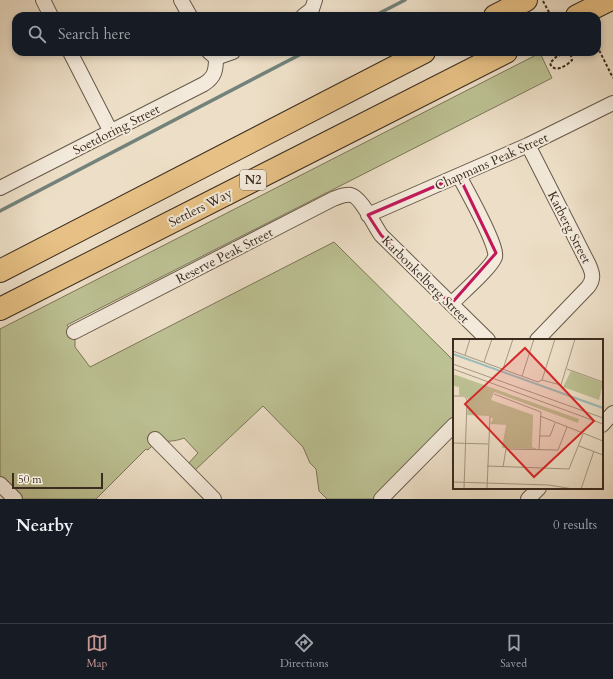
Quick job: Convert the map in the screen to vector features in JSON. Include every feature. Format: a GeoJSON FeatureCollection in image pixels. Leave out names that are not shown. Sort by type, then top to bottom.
{"type":"FeatureCollection","features":[{"type":"Feature","properties":{"kind":"highway"},"geometry":{"type":"LineString","coordinates":[[503,12],[526,0]]}},
{"type":"Feature","properties":{"kind":"highway"},"geometry":{"type":"LineString","coordinates":[[585,12],[609,0]]}},
{"type":"Feature","properties":{"kind":"highway"},"geometry":{"type":"LineString","coordinates":[[0,271],[416,56]]}},
{"type":"Feature","properties":{"kind":"highway","name":"Settlers Way"},"geometry":{"type":"LineString","coordinates":[[0,309],[498,56]]}},
{"type":"Feature","properties":{"kind":"highway"},"geometry":{"type":"LineString","coordinates":[[0,255],[45,233],[85,228]]}},
{"type":"Feature","properties":{"kind":"street"},"geometry":{"type":"LineString","coordinates":[[43,0],[49,12]]}},
{"type":"Feature","properties":{"kind":"street"},"geometry":{"type":"LineString","coordinates":[[182,0],[188,12]]}},
{"type":"Feature","properties":{"kind":"street"},"geometry":{"type":"LineString","coordinates":[[308,12],[312,9],[315,0]]}},
{"type":"Feature","properties":{"kind":"street"},"geometry":{"type":"LineString","coordinates":[[72,56],[110,132]]}},
{"type":"Feature","properties":{"kind":"street","name":"Soetdoring Street"},"geometry":{"type":"LineString","coordinates":[[0,187],[209,81],[216,72],[213,56]]}},
{"type":"Feature","properties":{"kind":"street","name":"Chapmans Peak Street"},"geometry":{"type":"LineString","coordinates":[[368,216],[528,145],[613,103]]}},
{"type":"Feature","properties":{"kind":"street","name":"Katberg Street"},"geometry":{"type":"LineString","coordinates":[[528,145],[590,265],[593,278],[588,288],[538,339]]}},
{"type":"Feature","properties":{"kind":"street"},"geometry":{"type":"LineString","coordinates":[[451,304],[481,274],[495,258],[496,253],[492,240],[459,176]]}},
{"type":"Feature","properties":{"kind":"street","name":"Reserve Peak Street"},"geometry":{"type":"LineString","coordinates":[[74,332],[333,199],[344,195],[355,196],[360,201],[368,216]]}},
{"type":"Feature","properties":{"kind":"street","name":"Karbonkelberg Street"},"geometry":{"type":"LineString","coordinates":[[368,216],[381,235],[487,339]]}},
{"type":"Feature","properties":{"kind":"street"},"geometry":{"type":"LineString","coordinates":[[603,424],[613,414]]}},
{"type":"Feature","properties":{"kind":"street"},"geometry":{"type":"LineString","coordinates":[[381,499],[453,425]]}},
{"type":"Feature","properties":{"kind":"street"},"geometry":{"type":"LineString","coordinates":[[155,439],[214,499]]}},
{"type":"Feature","properties":{"kind":"street"},"geometry":{"type":"LineString","coordinates":[[0,484],[15,499]]}},
{"type":"Feature","properties":{"kind":"street"},"geometry":{"type":"LineString","coordinates":[[528,499],[538,489]]}},
{"type":"Feature","properties":{"kind":"path"},"geometry":{"type":"LineString","coordinates":[[543,0],[549,12]]}},
{"type":"Feature","properties":{"kind":"path"},"geometry":{"type":"LineString","coordinates":[[601,54],[613,78]]}},
{"type":"Feature","properties":{"kind":"path"},"geometry":{"type":"LineString","coordinates":[[559,56],[550,63],[551,67],[554,69],[558,69],[569,63],[572,60],[571,56]]}},
{"type":"Feature","properties":{"kind":"highlighted area"},"geometry":{"type":"Polygon","coordinates":[[[459,176],[496,253],[451,304],[381,235],[368,215],[459,176]]]}},
{"type":"Feature","properties":{"kind":"green space"},"geometry":{"type":"Polygon","coordinates":[[[534,56],[541,56],[552,78],[67,325],[75,339],[75,347],[90,367],[334,242],[453,360],[453,418],[373,499],[327,499],[319,491],[316,469],[310,463],[303,447],[263,406],[193,472],[187,465],[198,453],[184,438],[156,444],[148,450],[146,449],[96,499],[22,499],[0,477],[0,329],[534,56]]]}},
{"type":"Feature","properties":{"kind":"waterway"},"geometry":{"type":"LineString","coordinates":[[382,12],[405,0]]}},
{"type":"Feature","properties":{"kind":"waterway"},"geometry":{"type":"LineString","coordinates":[[0,211],[297,56]]}}]}
